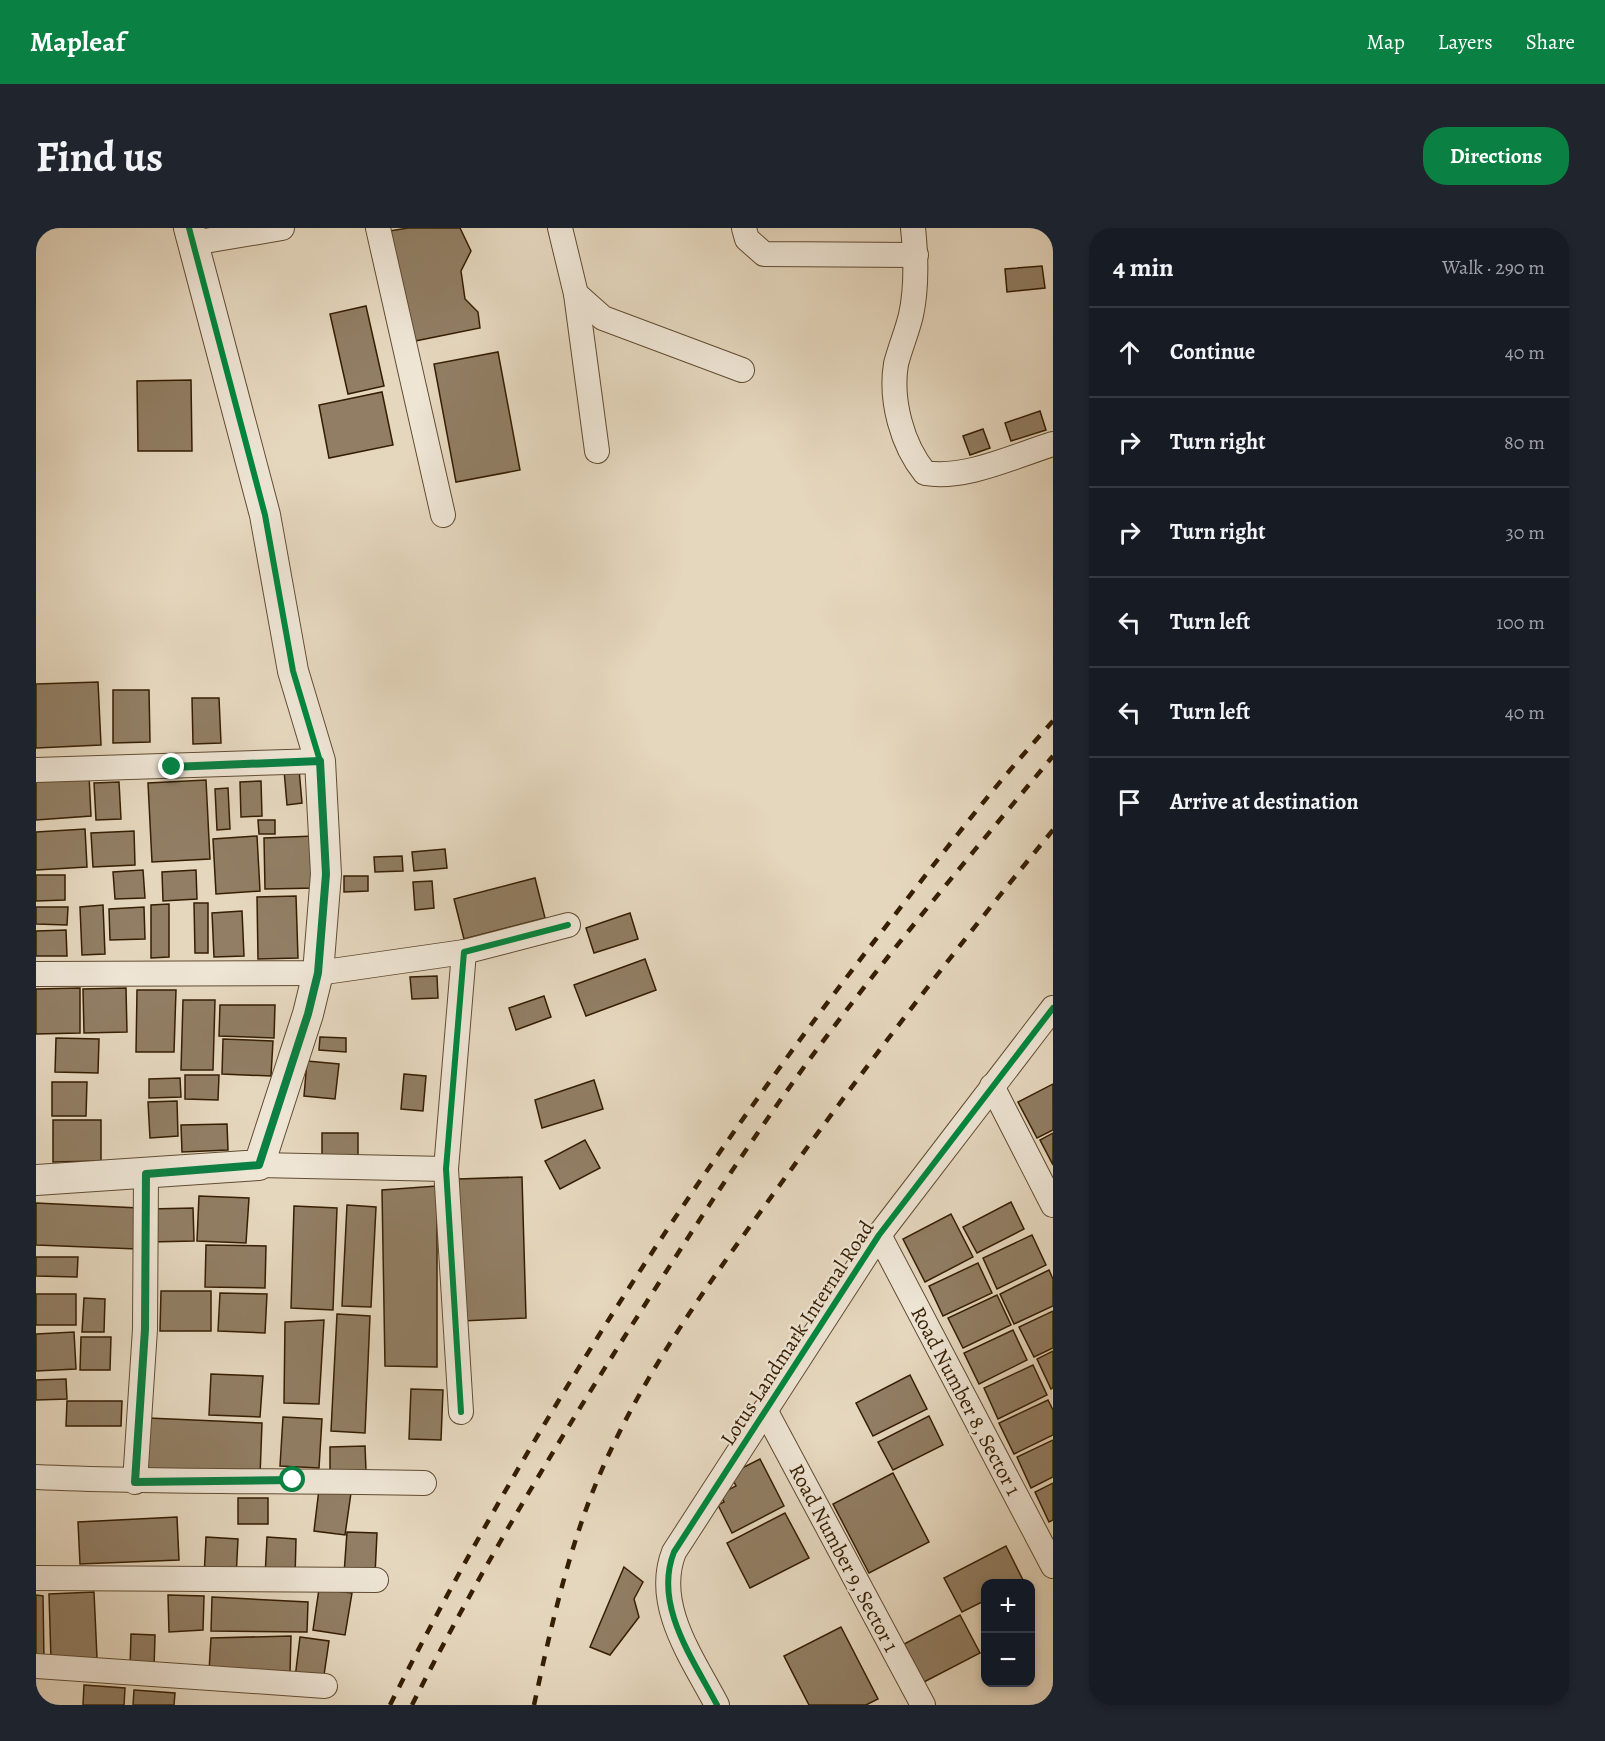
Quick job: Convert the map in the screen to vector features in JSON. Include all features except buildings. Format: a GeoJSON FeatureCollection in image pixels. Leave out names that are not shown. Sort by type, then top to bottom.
{"type":"FeatureCollection","features":[{"type":"Feature","properties":{"kind":"street"},"geometry":{"type":"LineString","coordinates":[[259,1165],[308,1014],[318,973],[326,874],[320,761],[293,671],[265,515],[191,235],[282,228]]}},
{"type":"Feature","properties":{"kind":"street"},"geometry":{"type":"LineString","coordinates":[[378,228],[443,515]]}},
{"type":"Feature","properties":{"kind":"street"},"geometry":{"type":"LineString","coordinates":[[560,228],[576,294],[597,451]]}},
{"type":"Feature","properties":{"kind":"street"},"geometry":{"type":"LineString","coordinates":[[744,228],[747,239],[764,254],[916,255]]}},
{"type":"Feature","properties":{"kind":"street"},"geometry":{"type":"LineString","coordinates":[[913,228],[916,255],[911,314],[896,366],[896,410],[915,461],[925,473],[938,475],[973,469],[1053,444]]}},
{"type":"Feature","properties":{"kind":"street"},"geometry":{"type":"LineString","coordinates":[[576,294],[603,318],[742,370]]}},
{"type":"Feature","properties":{"kind":"street"},"geometry":{"type":"LineString","coordinates":[[36,770],[320,761]]}},
{"type":"Feature","properties":{"kind":"street"},"geometry":{"type":"LineString","coordinates":[[36,974],[318,973],[464,952],[568,925]]}},
{"type":"Feature","properties":{"kind":"street"},"geometry":{"type":"LineString","coordinates":[[461,1412],[446,1169],[464,952]]}},
{"type":"Feature","properties":{"kind":"street","name":"Lotus Landmark Internal Road"},"geometry":{"type":"LineString","coordinates":[[717,1705],[675,1623],[668,1600],[667,1569],[674,1552],[879,1235],[1053,1008]]}},
{"type":"Feature","properties":{"kind":"street"},"geometry":{"type":"LineString","coordinates":[[992,1086],[1053,1204]]}},
{"type":"Feature","properties":{"kind":"street"},"geometry":{"type":"LineString","coordinates":[[36,1180],[259,1165],[446,1169]]}},
{"type":"Feature","properties":{"kind":"street"},"geometry":{"type":"LineString","coordinates":[[135,1482],[145,1329],[146,1174]]}},
{"type":"Feature","properties":{"kind":"street","name":"Road Number 8, Sector 1"},"geometry":{"type":"LineString","coordinates":[[879,1235],[1053,1566]]}},
{"type":"Feature","properties":{"kind":"street","name":"Road Number 9, Sector 1"},"geometry":{"type":"LineString","coordinates":[[765,1410],[923,1705]]}},
{"type":"Feature","properties":{"kind":"street"},"geometry":{"type":"LineString","coordinates":[[36,1477],[135,1482],[293,1480],[424,1483]]}},
{"type":"Feature","properties":{"kind":"street"},"geometry":{"type":"LineString","coordinates":[[36,1578],[376,1580]]}},
{"type":"Feature","properties":{"kind":"street"},"geometry":{"type":"LineString","coordinates":[[36,1666],[325,1686]]}},
{"type":"Feature","properties":{"kind":"railway"},"geometry":{"type":"LineString","coordinates":[[390,1705],[497,1505],[615,1310],[677,1215],[808,1029],[876,939],[984,801],[1053,721]]}},
{"type":"Feature","properties":{"kind":"railway"},"geometry":{"type":"LineString","coordinates":[[412,1705],[487,1564],[541,1472],[625,1336],[735,1166],[804,1067],[864,988],[1053,756]]}},
{"type":"Feature","properties":{"kind":"railway"},"geometry":{"type":"LineString","coordinates":[[534,1705],[577,1535],[615,1441],[657,1364],[705,1289],[848,1092],[1053,830]]}},
{"type":"Feature","properties":{"kind":"cycle path"},"geometry":{"type":"LineString","coordinates":[[189,228],[265,515],[293,671],[320,761],[326,874],[318,973],[308,1014],[259,1165]]}},
{"type":"Feature","properties":{"kind":"cycle path"},"geometry":{"type":"LineString","coordinates":[[461,1412],[446,1169],[464,952],[568,925]]}},
{"type":"Feature","properties":{"kind":"cycle path"},"geometry":{"type":"LineString","coordinates":[[717,1705],[687,1650],[672,1612],[668,1592],[669,1572],[674,1552],[879,1235],[1053,1008]]}},
{"type":"Feature","properties":{"kind":"route"},"geometry":{"type":"LineString","coordinates":[[172,767],[320,761],[326,874],[318,973],[308,1014],[259,1165],[146,1174],[145,1329],[135,1482],[293,1480]]}}]}
